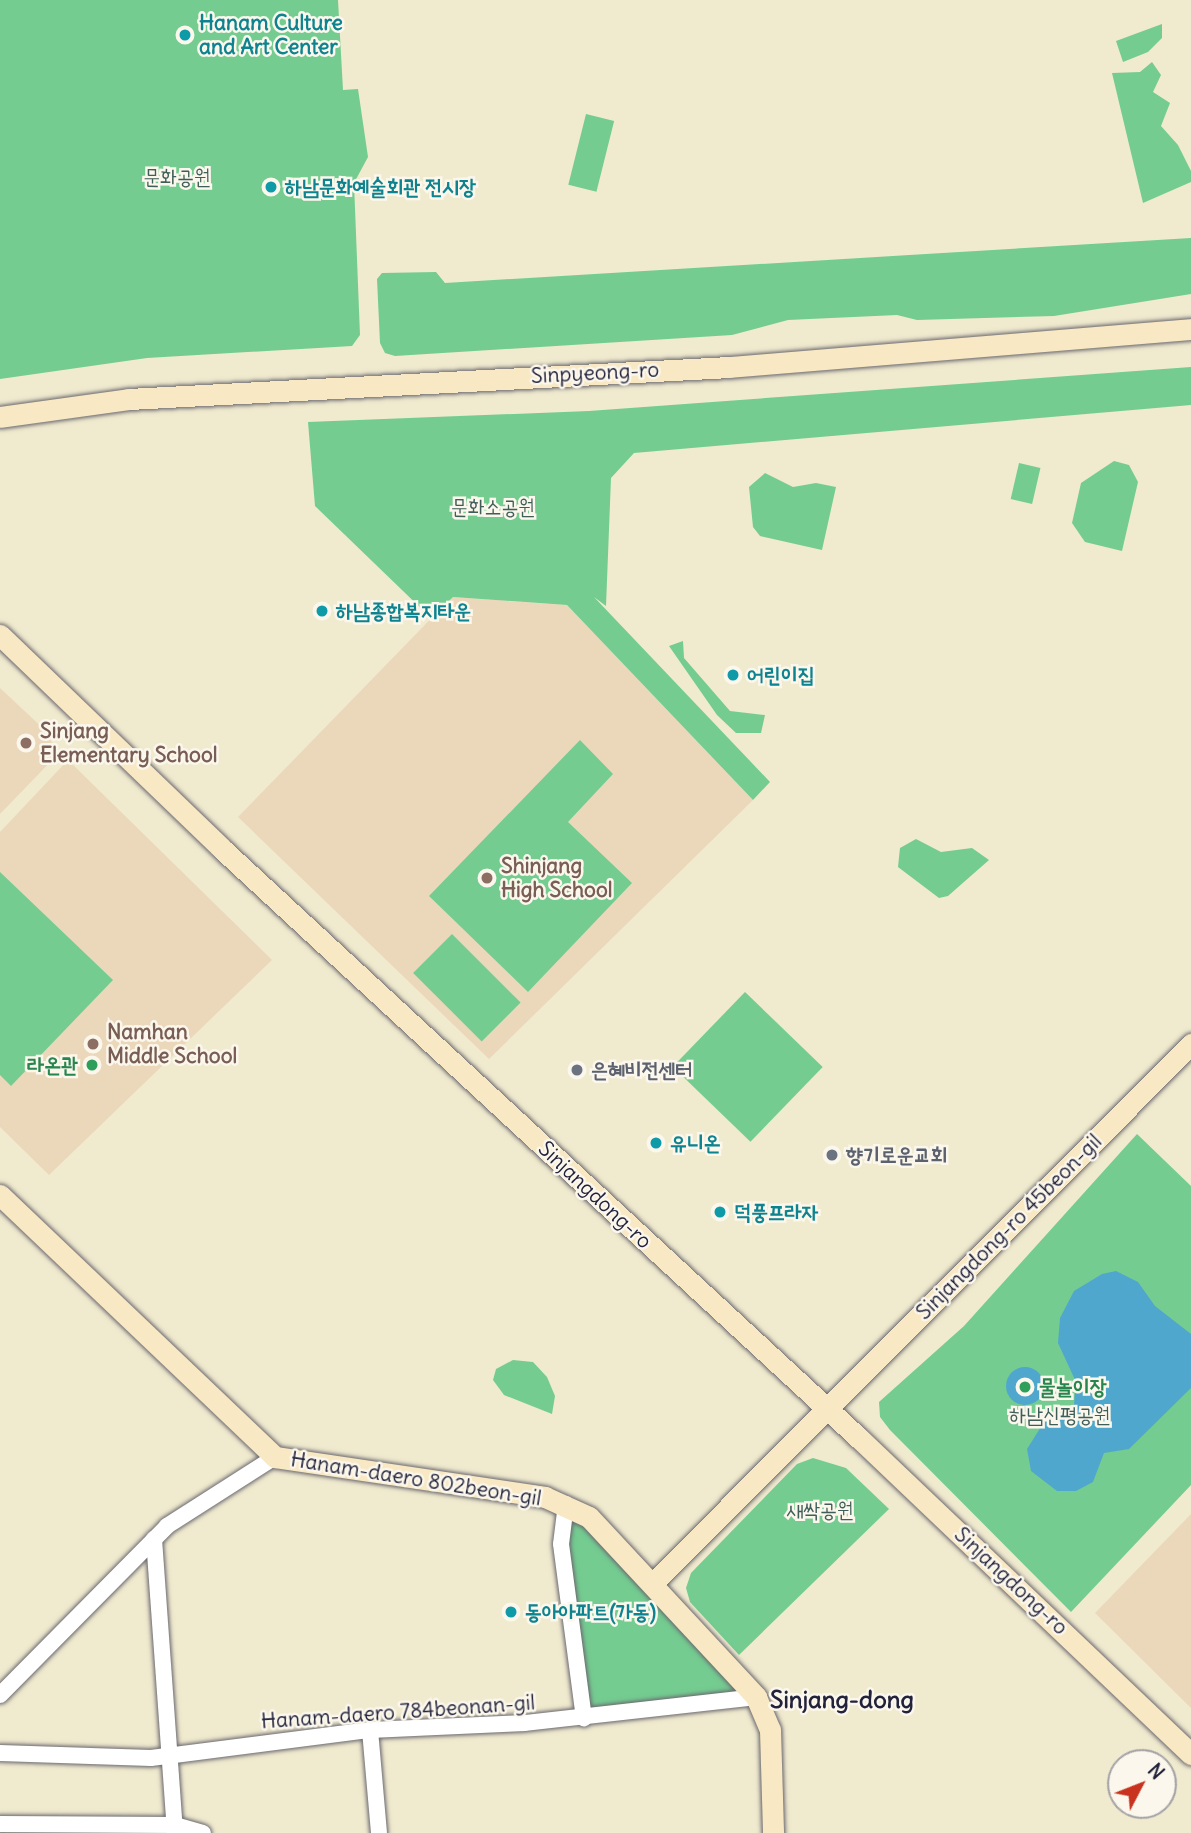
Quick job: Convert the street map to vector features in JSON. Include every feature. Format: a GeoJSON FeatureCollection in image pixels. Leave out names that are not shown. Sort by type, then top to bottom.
{"type":"FeatureCollection","features":[{"type":"Feature","properties":{"kind":"main road","name":"Sinpyeong-ro"},"geometry":{"type":"LineString","coordinates":[[0,417],[129,399],[729,367],[1191,329]]}},
{"type":"Feature","properties":{"kind":"main road","name":"Sinjangdong-ro"},"geometry":{"type":"LineString","coordinates":[[0,635],[372,990],[826,1410],[1191,1755]]}},
{"type":"Feature","properties":{"kind":"main road","name":"Sinjangdong-ro 45beon-gil"},"geometry":{"type":"LineString","coordinates":[[826,1410],[1191,1044]]}},
{"type":"Feature","properties":{"kind":"main road","name":"Hanam-daero 802beon-gil"},"geometry":{"type":"LineString","coordinates":[[0,1195],[275,1458],[545,1497],[566,1504],[589,1517],[756,1697],[770,1730],[773,1833]]}},
{"type":"Feature","properties":{"kind":"main road"},"geometry":{"type":"LineString","coordinates":[[653,1583],[826,1410]]}},
{"type":"Feature","properties":{"kind":"street"},"geometry":{"type":"LineString","coordinates":[[0,1695],[167,1525],[275,1458]]}},
{"type":"Feature","properties":{"kind":"street"},"geometry":{"type":"LineString","coordinates":[[566,1504],[561,1544],[584,1718]]}},
{"type":"Feature","properties":{"kind":"street"},"geometry":{"type":"LineString","coordinates":[[154,1539],[175,1829]]}},
{"type":"Feature","properties":{"kind":"street","name":"Hanam-daero 784beonan-gil"},"geometry":{"type":"LineString","coordinates":[[0,1753],[171,1755],[370,1730],[584,1718],[756,1697]]}},
{"type":"Feature","properties":{"kind":"street"},"geometry":{"type":"LineString","coordinates":[[370,1730],[379,1833]]}},
{"type":"Feature","properties":{"kind":"street"},"geometry":{"type":"LineString","coordinates":[[0,1824],[175,1829],[203,1833]]}},
{"type":"Feature","properties":{"kind":"shaded area","name":"Shinjang High School"},"geometry":{"type":"Polygon","coordinates":[[[452,597],[567,605],[753,800],[489,1059],[238,817],[452,597]]]}},
{"type":"Feature","properties":{"kind":"shaded area","name":"Sinjang Elementary School"},"geometry":{"type":"Polygon","coordinates":[[[0,688],[47,732],[57,755],[0,814],[0,688]]]}},
{"type":"Feature","properties":{"kind":"shaded area","name":"Namhan Middle School"},"geometry":{"type":"Polygon","coordinates":[[[68,760],[272,960],[49,1175],[0,1127],[0,832],[68,760]]]}},
{"type":"Feature","properties":{"kind":"shaded area"},"geometry":{"type":"Polygon","coordinates":[[[1191,1514],[1191,1708],[1095,1613],[1191,1514]]]}},
{"type":"Feature","properties":{"kind":"green space","name":"문화공원"},"geometry":{"type":"Polygon","coordinates":[[[0,0],[338,0],[343,90],[358,89],[368,157],[354,183],[360,335],[352,346],[147,358],[0,379],[0,0]]]}},
{"type":"Feature","properties":{"kind":"green space"},"geometry":{"type":"Polygon","coordinates":[[[1162,24],[1162,38],[1148,52],[1123,62],[1116,41],[1162,24]]]}},
{"type":"Feature","properties":{"kind":"green space"},"geometry":{"type":"Polygon","coordinates":[[[1152,62],[1161,75],[1153,92],[1170,103],[1161,126],[1178,145],[1191,171],[1191,182],[1143,203],[1112,73],[1140,72],[1152,62]]]}},
{"type":"Feature","properties":{"kind":"green space"},"geometry":{"type":"Polygon","coordinates":[[[586,114],[614,121],[596,192],[568,185],[586,114]]]}},
{"type":"Feature","properties":{"kind":"green space"},"geometry":{"type":"Polygon","coordinates":[[[1191,238],[1191,294],[1054,316],[917,320],[897,315],[788,320],[732,335],[395,356],[385,353],[380,343],[377,279],[382,273],[436,272],[445,283],[1191,238]]]}},
{"type":"Feature","properties":{"kind":"green space","name":"문화소공원"},"geometry":{"type":"Polygon","coordinates":[[[1191,367],[1191,405],[634,453],[611,478],[606,606],[594,597],[770,782],[753,800],[567,605],[453,597],[431,618],[315,506],[308,422],[589,411],[1191,367]]]}},
{"type":"Feature","properties":{"kind":"green space"},"geometry":{"type":"Polygon","coordinates":[[[1114,461],[1129,465],[1138,482],[1122,551],[1085,542],[1072,523],[1081,483],[1114,461]]]}},
{"type":"Feature","properties":{"kind":"green space"},"geometry":{"type":"Polygon","coordinates":[[[1019,463],[1040,468],[1032,504],[1011,499],[1019,463]]]}},
{"type":"Feature","properties":{"kind":"green space"},"geometry":{"type":"Polygon","coordinates":[[[765,473],[793,487],[816,483],[836,487],[822,550],[760,536],[753,527],[749,487],[765,473]]]}},
{"type":"Feature","properties":{"kind":"green space"},"geometry":{"type":"Polygon","coordinates":[[[683,641],[684,658],[730,711],[765,715],[761,733],[736,733],[717,715],[669,646],[683,641]]]}},
{"type":"Feature","properties":{"kind":"green space"},"geometry":{"type":"Polygon","coordinates":[[[580,740],[613,774],[568,822],[632,883],[528,992],[429,896],[580,740]]]}},
{"type":"Feature","properties":{"kind":"green space"},"geometry":{"type":"Polygon","coordinates":[[[916,839],[941,852],[972,848],[989,860],[948,896],[939,898],[898,867],[900,848],[916,839]]]}},
{"type":"Feature","properties":{"kind":"green space"},"geometry":{"type":"Polygon","coordinates":[[[0,872],[113,980],[11,1086],[0,1075],[0,872]]]}},
{"type":"Feature","properties":{"kind":"green space"},"geometry":{"type":"Polygon","coordinates":[[[452,934],[521,1003],[482,1041],[413,973],[452,934]]]}},
{"type":"Feature","properties":{"kind":"green space"},"geometry":{"type":"Polygon","coordinates":[[[745,992],[823,1067],[750,1142],[673,1067],[745,992]]]}},
{"type":"Feature","properties":{"kind":"green space","name":"하남신평공원"},"geometry":{"type":"Polygon","coordinates":[[[1137,1134],[1191,1186],[1191,1485],[1071,1612],[890,1430],[880,1417],[879,1402],[964,1326],[1137,1134]]]}},
{"type":"Feature","properties":{"kind":"green space"},"geometry":{"type":"Polygon","coordinates":[[[513,1360],[533,1362],[547,1377],[555,1396],[552,1414],[504,1395],[493,1380],[496,1369],[513,1360]]]}},
{"type":"Feature","properties":{"kind":"green space","name":"새싹공원"},"geometry":{"type":"Polygon","coordinates":[[[813,1458],[846,1468],[889,1509],[739,1655],[690,1602],[686,1588],[691,1573],[797,1464],[813,1458]]]}},
{"type":"Feature","properties":{"kind":"green space"},"geometry":{"type":"Polygon","coordinates":[[[566,1504],[756,1697],[584,1718],[561,1544],[566,1504]]]}},
{"type":"Feature","properties":{"kind":"water"},"geometry":{"type":"Polygon","coordinates":[[[1116,1271],[1138,1282],[1155,1306],[1191,1334],[1191,1388],[1129,1449],[1104,1453],[1093,1482],[1076,1491],[1057,1491],[1031,1471],[1027,1449],[1044,1422],[1073,1416],[1076,1382],[1058,1343],[1060,1318],[1074,1291],[1102,1274],[1116,1271]]]}},
{"type":"Feature","properties":{"kind":"water","name":"물놀이장"},"geometry":{"type":"Polygon","coordinates":[[[1025,1367],[1039,1372],[1044,1386],[1039,1400],[1025,1405],[1011,1400],[1006,1386],[1011,1372],[1025,1367]]]}},
{"type":"Feature","properties":{"kind":"place","name":"Hanam Culture and Art Center"},"geometry":{"type":"Point","coordinates":[185,35]}},
{"type":"Feature","properties":{"kind":"place","name":"하남문화예술회관 전시장"},"geometry":{"type":"Point","coordinates":[271,187]}},
{"type":"Feature","properties":{"kind":"place","name":"하남종합복지타운"},"geometry":{"type":"Point","coordinates":[322,611]}},
{"type":"Feature","properties":{"kind":"place","name":"어린이집"},"geometry":{"type":"Point","coordinates":[733,675]}},
{"type":"Feature","properties":{"kind":"place","name":"Sinjang Elementary School"},"geometry":{"type":"Point","coordinates":[26,743]}},
{"type":"Feature","properties":{"kind":"place","name":"Shinjang High School"},"geometry":{"type":"Point","coordinates":[487,878]}},
{"type":"Feature","properties":{"kind":"place","name":"Namhan Middle School"},"geometry":{"type":"Point","coordinates":[93,1044]}},
{"type":"Feature","properties":{"kind":"place","name":"라온관"},"geometry":{"type":"Point","coordinates":[92,1065]}},
{"type":"Feature","properties":{"kind":"place","name":"은혜비전센터"},"geometry":{"type":"Point","coordinates":[577,1070]}},
{"type":"Feature","properties":{"kind":"place","name":"유니온"},"geometry":{"type":"Point","coordinates":[656,1143]}},
{"type":"Feature","properties":{"kind":"place","name":"향기로운교회"},"geometry":{"type":"Point","coordinates":[832,1155]}},
{"type":"Feature","properties":{"kind":"place","name":"덕풍프라자"},"geometry":{"type":"Point","coordinates":[720,1212]}},
{"type":"Feature","properties":{"kind":"place","name":"물놀이장"},"geometry":{"type":"Point","coordinates":[1025,1387]}},
{"type":"Feature","properties":{"kind":"place","name":"동아아파트(가동)"},"geometry":{"type":"Point","coordinates":[511,1612]}},
{"type":"Feature","properties":{"kind":"district","name":"Sinjang-dong"},"geometry":{"type":"Point","coordinates":[842,1700]}}]}
